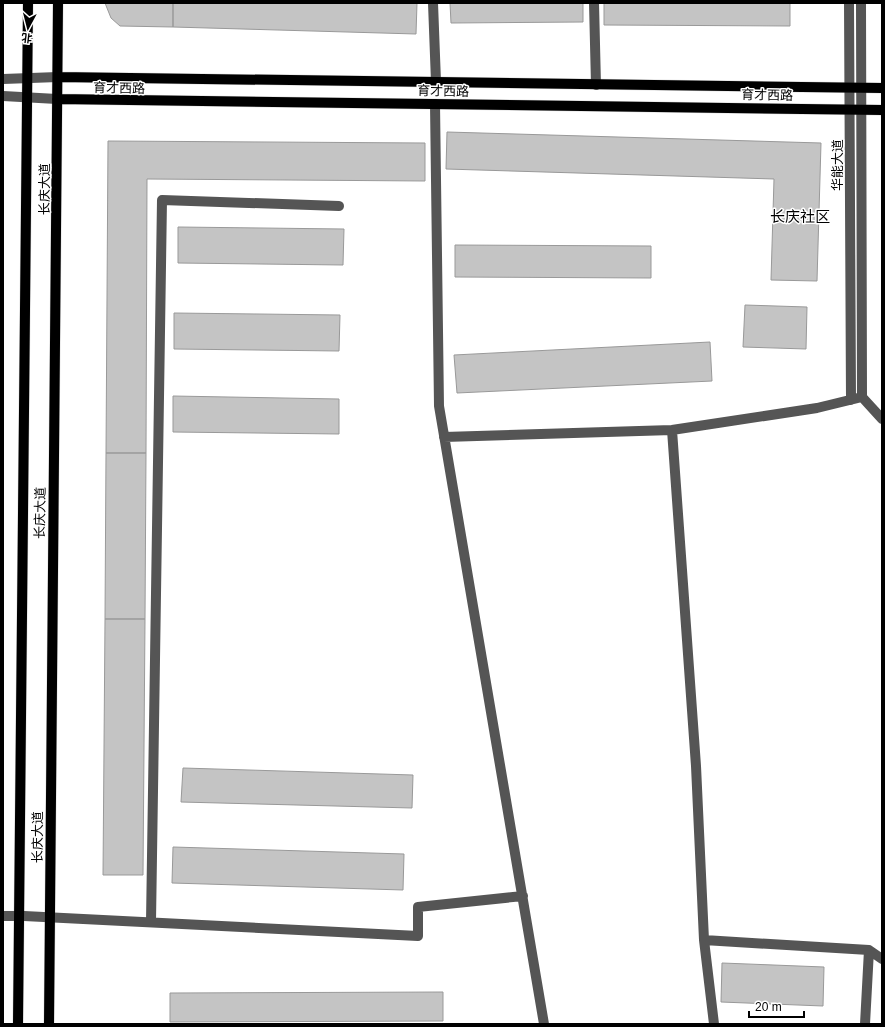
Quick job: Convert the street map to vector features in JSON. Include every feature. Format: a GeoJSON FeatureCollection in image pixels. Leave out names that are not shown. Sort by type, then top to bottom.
{"type":"FeatureCollection","features":[{"type":"Feature","properties":{"kind":"main road","name":"长庆大道"},"geometry":{"type":"LineString","coordinates":[[18,1024],[28,3]]}},
{"type":"Feature","properties":{"kind":"main road","name":"长庆大道"},"geometry":{"type":"LineString","coordinates":[[49,1024],[58,3]]}},
{"type":"Feature","properties":{"kind":"main road","name":"育才西路"},"geometry":{"type":"LineString","coordinates":[[58,77],[882,88]]}},
{"type":"Feature","properties":{"kind":"main road","name":"育才西路"},"geometry":{"type":"LineString","coordinates":[[57,100],[882,110]]}},
{"type":"Feature","properties":{"kind":"street"},"geometry":{"type":"LineString","coordinates":[[433,3],[436,82]]}},
{"type":"Feature","properties":{"kind":"street"},"geometry":{"type":"LineString","coordinates":[[594,3],[596,85]]}},
{"type":"Feature","properties":{"kind":"street","name":"华能大道"},"geometry":{"type":"LineString","coordinates":[[849,3],[851,400]]}},
{"type":"Feature","properties":{"kind":"street","name":"华能大道"},"geometry":{"type":"LineString","coordinates":[[861,3],[862,397]]}},
{"type":"Feature","properties":{"kind":"street","name":"育才西路"},"geometry":{"type":"LineString","coordinates":[[3,79],[58,77]]}},
{"type":"Feature","properties":{"kind":"street","name":"育才西路"},"geometry":{"type":"LineString","coordinates":[[3,96],[57,100]]}},
{"type":"Feature","properties":{"kind":"street"},"geometry":{"type":"LineString","coordinates":[[435,104],[439,406],[544,1024]]}},
{"type":"Feature","properties":{"kind":"street"},"geometry":{"type":"LineString","coordinates":[[152,922],[162,200],[339,206]]}},
{"type":"Feature","properties":{"kind":"street"},"geometry":{"type":"LineString","coordinates":[[444,437],[672,430],[817,408],[862,397],[882,419]]}},
{"type":"Feature","properties":{"kind":"street"},"geometry":{"type":"LineString","coordinates":[[672,430],[696,766],[704,940],[714,1024]]}},
{"type":"Feature","properties":{"kind":"street"},"geometry":{"type":"LineString","coordinates":[[3,916],[50,917],[418,936],[418,906],[523,896]]}},
{"type":"Feature","properties":{"kind":"street"},"geometry":{"type":"LineString","coordinates":[[704,940],[869,950],[882,959]]}},
{"type":"Feature","properties":{"kind":"street"},"geometry":{"type":"LineString","coordinates":[[864,1024],[869,950]]}},
{"type":"Feature","properties":{"kind":"building"},"geometry":{"type":"Polygon","coordinates":[[[105,3],[173,3],[173,27],[120,26],[111,18],[105,3]]]}},
{"type":"Feature","properties":{"kind":"building"},"geometry":{"type":"Polygon","coordinates":[[[173,3],[417,3],[416,34],[173,27],[173,3]]]}},
{"type":"Feature","properties":{"kind":"building"},"geometry":{"type":"Polygon","coordinates":[[[450,3],[583,3],[583,22],[451,23],[450,3]]]}},
{"type":"Feature","properties":{"kind":"building"},"geometry":{"type":"Polygon","coordinates":[[[604,3],[790,3],[790,26],[604,25],[604,3]]]}},
{"type":"Feature","properties":{"kind":"building"},"geometry":{"type":"Polygon","coordinates":[[[447,132],[821,143],[817,281],[771,280],[774,179],[446,169],[447,132]]]}},
{"type":"Feature","properties":{"kind":"building"},"geometry":{"type":"Polygon","coordinates":[[[108,141],[425,143],[425,181],[147,179],[146,453],[106,453],[108,141]]]}},
{"type":"Feature","properties":{"kind":"building"},"geometry":{"type":"Polygon","coordinates":[[[178,227],[344,229],[343,265],[178,263],[178,227]]]}},
{"type":"Feature","properties":{"kind":"building"},"geometry":{"type":"Polygon","coordinates":[[[455,245],[651,246],[651,278],[455,277],[455,245]]]}},
{"type":"Feature","properties":{"kind":"building"},"geometry":{"type":"Polygon","coordinates":[[[745,305],[807,307],[806,349],[743,347],[745,305]]]}},
{"type":"Feature","properties":{"kind":"building"},"geometry":{"type":"Polygon","coordinates":[[[174,313],[340,315],[339,351],[174,349],[174,313]]]}},
{"type":"Feature","properties":{"kind":"building"},"geometry":{"type":"Polygon","coordinates":[[[710,342],[712,381],[457,393],[454,355],[710,342]]]}},
{"type":"Feature","properties":{"kind":"building"},"geometry":{"type":"Polygon","coordinates":[[[173,396],[339,399],[339,434],[173,432],[173,396]]]}},
{"type":"Feature","properties":{"kind":"building"},"geometry":{"type":"Polygon","coordinates":[[[106,453],[146,453],[145,619],[105,619],[106,453]]]}},
{"type":"Feature","properties":{"kind":"building"},"geometry":{"type":"Polygon","coordinates":[[[105,619],[145,619],[143,875],[103,875],[105,619]]]}},
{"type":"Feature","properties":{"kind":"building"},"geometry":{"type":"Polygon","coordinates":[[[183,768],[413,775],[412,808],[181,802],[183,768]]]}},
{"type":"Feature","properties":{"kind":"building"},"geometry":{"type":"Polygon","coordinates":[[[173,847],[404,854],[403,890],[172,883],[173,847]]]}},
{"type":"Feature","properties":{"kind":"building"},"geometry":{"type":"Polygon","coordinates":[[[722,963],[824,967],[823,1006],[721,1002],[722,963]]]}},
{"type":"Feature","properties":{"kind":"building"},"geometry":{"type":"Polygon","coordinates":[[[443,992],[443,1021],[170,1022],[170,993],[443,992]]]}},
{"type":"Feature","properties":{"kind":"district","name":"长庆社区"},"geometry":{"type":"Point","coordinates":[800,216]}}]}
